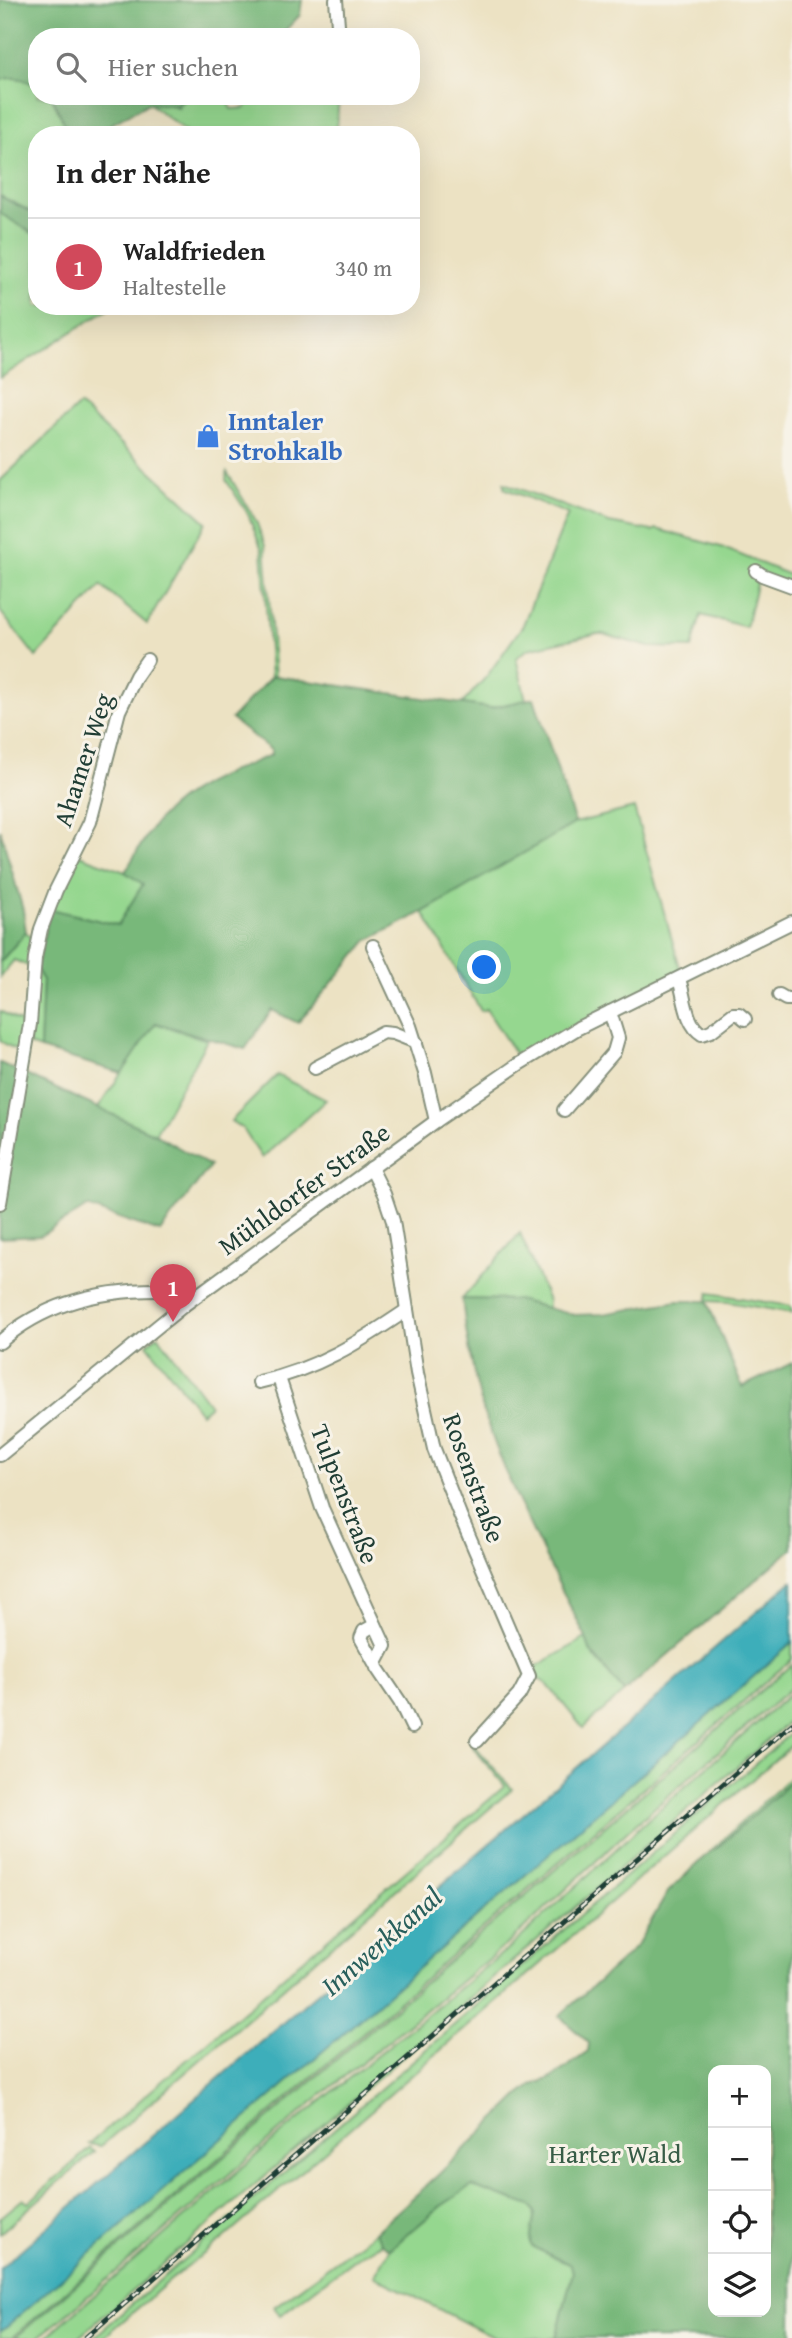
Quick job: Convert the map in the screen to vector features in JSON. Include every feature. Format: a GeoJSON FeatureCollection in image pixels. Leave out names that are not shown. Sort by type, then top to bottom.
{"type":"FeatureCollection","features":[{"type":"Feature","properties":{"kind":"street"},"geometry":{"type":"LineString","coordinates":[[336,0],[338,28]]}},
{"type":"Feature","properties":{"kind":"street"},"geometry":{"type":"LineString","coordinates":[[756,570],[762,575],[792,586]]}},
{"type":"Feature","properties":{"kind":"street","name":"Ahamer Weg"},"geometry":{"type":"LineString","coordinates":[[0,1203],[30,1024],[38,942],[56,890],[90,822],[119,711],[136,676],[148,660]]}},
{"type":"Feature","properties":{"kind":"street","name":"Mühldorfer Straße"},"geometry":{"type":"LineString","coordinates":[[0,1455],[184,1305],[451,1110],[549,1045],[792,922]]}},
{"type":"Feature","properties":{"kind":"street"},"geometry":{"type":"LineString","coordinates":[[373,946],[416,1042],[436,1121]]}},
{"type":"Feature","properties":{"kind":"street"},"geometry":{"type":"LineString","coordinates":[[679,979],[692,1025],[697,1032],[702,1034],[711,1031],[733,1014],[739,1014],[745,1019]]}},
{"type":"Feature","properties":{"kind":"street"},"geometry":{"type":"LineString","coordinates":[[564,1110],[618,1044],[610,1012]]}},
{"type":"Feature","properties":{"kind":"street"},"geometry":{"type":"LineString","coordinates":[[315,1068],[383,1032],[416,1042]]}},
{"type":"Feature","properties":{"kind":"street","name":"Rosenstraße"},"geometry":{"type":"LineString","coordinates":[[371,1168],[393,1221],[425,1411],[439,1462],[529,1676],[519,1695],[477,1741]]}},
{"type":"Feature","properties":{"kind":"street"},"geometry":{"type":"LineString","coordinates":[[0,1342],[51,1309],[104,1293],[164,1290],[171,1292],[184,1305]]}},
{"type":"Feature","properties":{"kind":"street"},"geometry":{"type":"LineString","coordinates":[[259,1382],[279,1378],[335,1356],[407,1311]]}},
{"type":"Feature","properties":{"kind":"street","name":"Tulpenstraße"},"geometry":{"type":"LineString","coordinates":[[279,1378],[321,1508],[384,1646],[376,1665]]}},
{"type":"Feature","properties":{"kind":"street"},"geometry":{"type":"LineString","coordinates":[[375,1625],[365,1631],[361,1638],[412,1727]]}},
{"type":"Feature","properties":{"kind":"green space"},"geometry":{"type":"Polygon","coordinates":[[[0,0],[302,0],[300,15],[288,28],[28,28],[28,82],[10,78],[0,80],[0,0]]]}},
{"type":"Feature","properties":{"kind":"green space"},"geometry":{"type":"Polygon","coordinates":[[[12,77],[27,80],[28,105],[57,105],[66,126],[28,126],[28,210],[0,196],[0,80],[12,77]]]}},
{"type":"Feature","properties":{"kind":"green space"},"geometry":{"type":"Polygon","coordinates":[[[55,105],[145,105],[108,126],[66,126],[55,105]]]}},
{"type":"Feature","properties":{"kind":"green space"},"geometry":{"type":"Polygon","coordinates":[[[152,105],[174,105],[179,109],[177,106],[230,105],[231,109],[246,108],[246,105],[338,105],[337,126],[179,126],[152,105]]]}},
{"type":"Feature","properties":{"kind":"green space"},"geometry":{"type":"Polygon","coordinates":[[[0,196],[28,210],[28,230],[0,213],[0,196]]]}},
{"type":"Feature","properties":{"kind":"green space"},"geometry":{"type":"Polygon","coordinates":[[[0,213],[28,230],[28,315],[98,315],[0,378],[0,213]]]}},
{"type":"Feature","properties":{"kind":"green space"},"geometry":{"type":"Polygon","coordinates":[[[79,405],[206,522],[147,624],[101,586],[36,657],[0,611],[0,481],[79,405]]]}},
{"type":"Feature","properties":{"kind":"green space"},"geometry":{"type":"Polygon","coordinates":[[[227,472],[256,521],[265,546],[275,676],[271,677],[262,550],[248,514],[226,480],[227,472]]]}},
{"type":"Feature","properties":{"kind":"green space"},"geometry":{"type":"Polygon","coordinates":[[[504,483],[609,523],[652,531],[657,529],[721,547],[792,576],[792,583],[758,576],[746,627],[701,615],[692,648],[649,647],[595,634],[528,649],[516,658],[526,700],[490,708],[462,704],[487,676],[523,625],[568,514],[504,488],[504,483]]]}},
{"type":"Feature","properties":{"kind":"green space"},"geometry":{"type":"Polygon","coordinates":[[[275,676],[490,708],[534,698],[575,823],[423,912],[368,940],[298,1023],[272,1010],[245,1049],[156,1023],[122,1073],[40,1049],[43,980],[36,969],[50,909],[118,925],[143,884],[125,872],[160,818],[197,788],[271,755],[271,750],[231,719],[275,676]]]}},
{"type":"Feature","properties":{"kind":"green space"},"geometry":{"type":"Polygon","coordinates":[[[634,808],[681,971],[518,1058],[486,1009],[481,1011],[423,912],[575,823],[634,808]]]}},
{"type":"Feature","properties":{"kind":"green space"},"geometry":{"type":"Polygon","coordinates":[[[0,829],[23,910],[26,932],[0,962],[0,829]]]}},
{"type":"Feature","properties":{"kind":"green space"},"geometry":{"type":"Polygon","coordinates":[[[77,854],[125,872],[143,884],[118,925],[50,909],[77,854]]]}},
{"type":"Feature","properties":{"kind":"green space"},"geometry":{"type":"Polygon","coordinates":[[[26,932],[32,943],[31,967],[14,960],[0,977],[0,962],[26,932]]]}},
{"type":"Feature","properties":{"kind":"green space"},"geometry":{"type":"Polygon","coordinates":[[[36,969],[43,980],[40,1049],[29,1045],[36,969]]]}},
{"type":"Feature","properties":{"kind":"green space"},"geometry":{"type":"Polygon","coordinates":[[[0,1011],[26,1025],[21,1053],[0,1041],[0,1011]]]}},
{"type":"Feature","properties":{"kind":"green space"},"geometry":{"type":"Polygon","coordinates":[[[155,1023],[207,1040],[155,1134],[98,1108],[155,1023]]]}},
{"type":"Feature","properties":{"kind":"green space"},"geometry":{"type":"Polygon","coordinates":[[[0,1063],[155,1134],[210,1166],[160,1232],[87,1207],[40,1236],[0,1238],[0,1063]]]}},
{"type":"Feature","properties":{"kind":"green space"},"geometry":{"type":"Polygon","coordinates":[[[277,1075],[326,1100],[262,1158],[243,1129],[231,1121],[277,1075]]]}},
{"type":"Feature","properties":{"kind":"green space"},"geometry":{"type":"Polygon","coordinates":[[[520,1233],[548,1301],[548,1308],[517,1300],[462,1299],[520,1233]]]}},
{"type":"Feature","properties":{"kind":"green space"},"geometry":{"type":"Polygon","coordinates":[[[709,1293],[790,1306],[792,1313],[707,1301],[709,1293]]]}},
{"type":"Feature","properties":{"kind":"green space"},"geometry":{"type":"Polygon","coordinates":[[[462,1299],[517,1300],[574,1315],[603,1314],[678,1301],[707,1301],[742,1387],[792,1363],[792,1549],[624,1692],[591,1652],[509,1480],[479,1394],[462,1299]]]}},
{"type":"Feature","properties":{"kind":"green space"},"geometry":{"type":"Polygon","coordinates":[[[158,1335],[210,1405],[201,1413],[147,1344],[158,1335]]]}},
{"type":"Feature","properties":{"kind":"green space"},"geometry":{"type":"Polygon","coordinates":[[[586,1638],[591,1652],[624,1692],[583,1728],[547,1684],[537,1678],[532,1669],[586,1638]]]}},
{"type":"Feature","properties":{"kind":"green space"},"geometry":{"type":"Polygon","coordinates":[[[792,1643],[792,1659],[34,2319],[11,2338],[0,2338],[0,2332],[792,1643]]]}},
{"type":"Feature","properties":{"kind":"green space"},"geometry":{"type":"Polygon","coordinates":[[[792,1664],[792,1687],[628,1831],[513,1939],[313,2102],[59,2321],[37,2338],[15,2338],[792,1664]]]}},
{"type":"Feature","properties":{"kind":"green space"},"geometry":{"type":"Polygon","coordinates":[[[792,1692],[792,1719],[78,2338],[45,2338],[289,2127],[516,1942],[645,1822],[792,1692]]]}},
{"type":"Feature","properties":{"kind":"green space"},"geometry":{"type":"Polygon","coordinates":[[[792,1732],[792,1745],[222,2240],[181,2271],[103,2338],[93,2338],[792,1732]]]}},
{"type":"Feature","properties":{"kind":"green space"},"geometry":{"type":"Polygon","coordinates":[[[474,1745],[512,1789],[101,2146],[89,2144],[505,1786],[474,1745]]]}},
{"type":"Feature","properties":{"kind":"green space"},"geometry":{"type":"Polygon","coordinates":[[[792,1776],[792,1781],[709,1852],[792,1776]]]}},
{"type":"Feature","properties":{"kind":"green space","name":"Harter Wald"},"geometry":{"type":"Polygon","coordinates":[[[792,1781],[792,2338],[556,2338],[573,2272],[571,2265],[533,2247],[530,2243],[535,2212],[531,2206],[472,2186],[441,2206],[390,2249],[382,2244],[375,2232],[519,2096],[588,2052],[589,2043],[559,2016],[627,1956],[637,1945],[668,1892],[709,1852],[792,1781]]]}},
{"type":"Feature","properties":{"kind":"green space"},"geometry":{"type":"Polygon","coordinates":[[[90,2148],[94,2152],[0,2233],[0,2218],[23,2199],[28,2203],[90,2148]]]}},
{"type":"Feature","properties":{"kind":"green space"},"geometry":{"type":"Polygon","coordinates":[[[471,2186],[531,2206],[535,2212],[530,2243],[533,2247],[571,2265],[573,2272],[556,2338],[495,2338],[374,2276],[390,2249],[441,2206],[471,2186]]]}},
{"type":"Feature","properties":{"kind":"green space"},"geometry":{"type":"Polygon","coordinates":[[[375,2232],[382,2244],[360,2255],[280,2315],[274,2307],[375,2232]]]}},
{"type":"Feature","properties":{"kind":"water","name":"Innwerkkanal"},"geometry":{"type":"Polygon","coordinates":[[[792,1581],[792,1643],[0,2332],[0,2268],[792,1581]]]}},
{"type":"Feature","properties":{"kind":"railway"},"geometry":{"type":"LineString","coordinates":[[85,2338],[792,1724]]}},
{"type":"Feature","properties":{"kind":"place","name":"Inntaler Strohkalb"},"geometry":{"type":"Point","coordinates":[208,436]}},
{"type":"Feature","properties":{"kind":"place","name":"Waldfrieden"},"geometry":{"type":"Point","coordinates":[173,1322]}}]}
